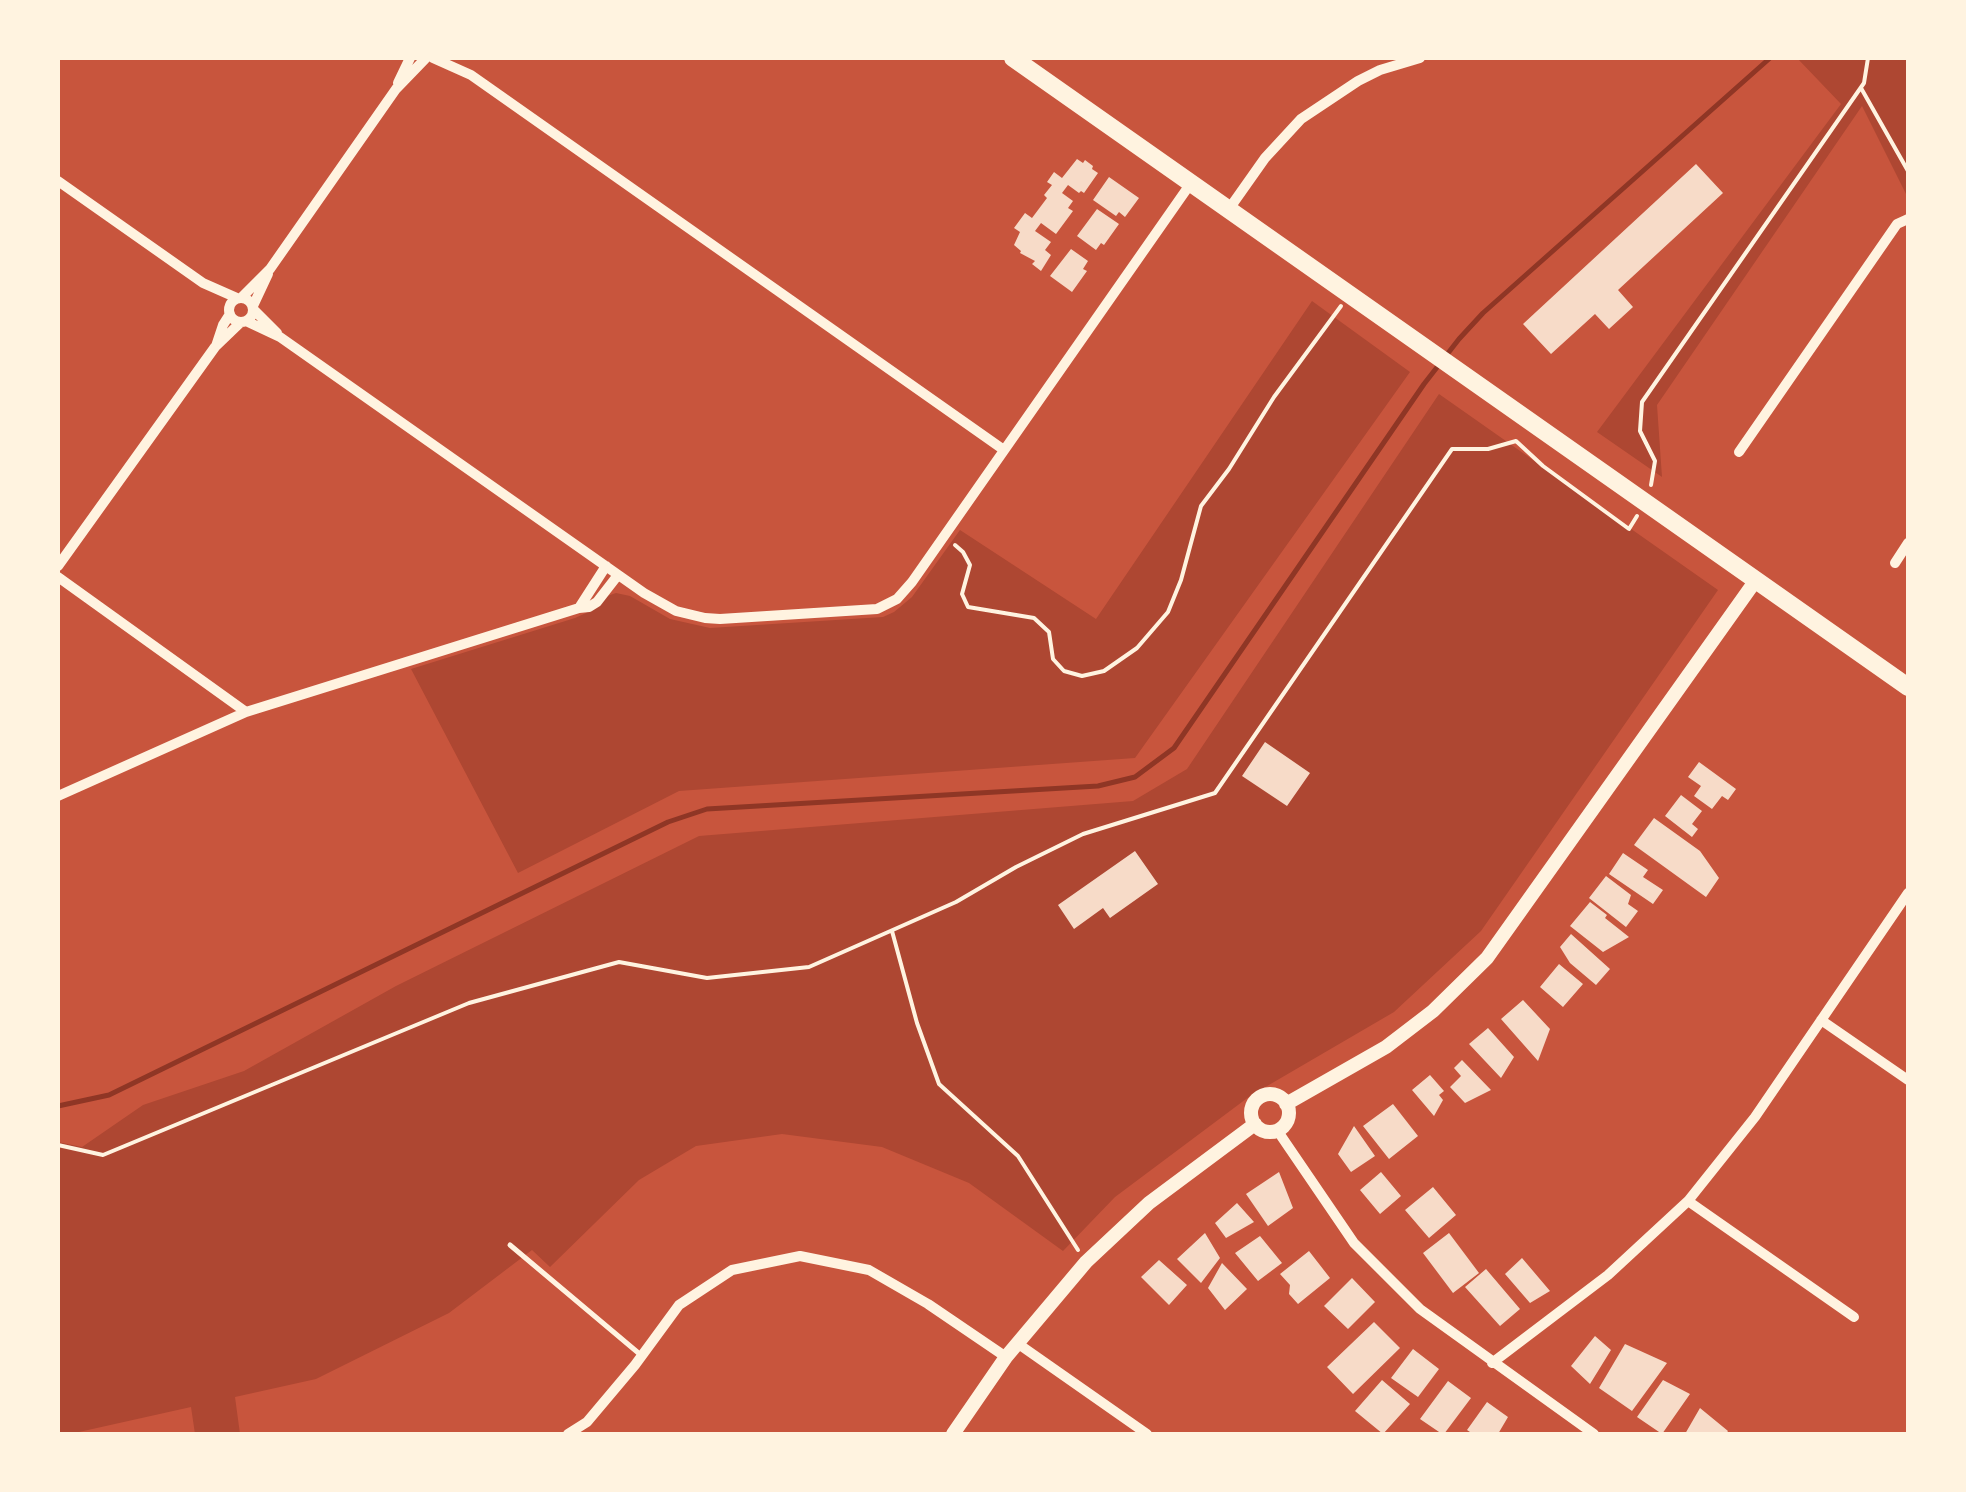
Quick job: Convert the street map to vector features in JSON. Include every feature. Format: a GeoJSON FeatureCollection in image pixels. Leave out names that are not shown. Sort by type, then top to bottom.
{"type":"FeatureCollection","features":[{"type":"Feature","properties":{"kind":"main road"},"geometry":{"type":"LineString","coordinates":[[1013,58],[1908,687]]}},
{"type":"Feature","properties":{"kind":"street"},"geometry":{"type":"LineString","coordinates":[[58,566],[216,347],[251,316],[270,269],[396,89],[410,58]]}},
{"type":"Feature","properties":{"kind":"street"},"geometry":{"type":"LineString","coordinates":[[396,89],[428,58],[472,75]]}},
{"type":"Feature","properties":{"kind":"street"},"geometry":{"type":"LineString","coordinates":[[454,58],[472,75],[1004,450]]}},
{"type":"Feature","properties":{"kind":"street"},"geometry":{"type":"LineString","coordinates":[[1228,209],[1265,158],[1302,119],[1358,81],[1404,60],[1420,58]]}},
{"type":"Feature","properties":{"kind":"street"},"geometry":{"type":"LineString","coordinates":[[58,181],[203,283],[234,320],[280,337],[661,604],[705,618],[863,610],[897,600],[1191,183]]}},
{"type":"Feature","properties":{"kind":"street"},"geometry":{"type":"LineString","coordinates":[[1739,452],[1896,224],[1908,219]]}},
{"type":"Feature","properties":{"kind":"street"},"geometry":{"type":"LineString","coordinates":[[216,347],[231,303],[270,269]]}},
{"type":"Feature","properties":{"kind":"street"},"geometry":{"type":"LineString","coordinates":[[203,283],[248,300],[280,337]]}},
{"type":"Feature","properties":{"kind":"street"},"geometry":{"type":"LineString","coordinates":[[1894,563],[1908,543]]}},
{"type":"Feature","properties":{"kind":"street"},"geometry":{"type":"LineString","coordinates":[[579,608],[606,566]]}},
{"type":"Feature","properties":{"kind":"street"},"geometry":{"type":"LineString","coordinates":[[58,796],[246,712],[590,607],[618,575]]}},
{"type":"Feature","properties":{"kind":"street"},"geometry":{"type":"LineString","coordinates":[[58,577],[246,712]]}},
{"type":"Feature","properties":{"kind":"street"},"geometry":{"type":"LineString","coordinates":[[1286,1104],[1386,1047],[1433,1011],[1487,958],[1756,580]]}},
{"type":"Feature","properties":{"kind":"street"},"geometry":{"type":"LineString","coordinates":[[1492,1363],[1608,1275],[1688,1201],[1754,1116],[1908,893]]}},
{"type":"Feature","properties":{"kind":"street"},"geometry":{"type":"LineString","coordinates":[[1821,1020],[1908,1080]]}},
{"type":"Feature","properties":{"kind":"street"},"geometry":{"type":"LineString","coordinates":[[1276,1095],[1286,1104],[1288,1116],[1282,1127],[1266,1131],[1255,1124],[1251,1111],[1256,1099],[1276,1095]]}},
{"type":"Feature","properties":{"kind":"street"},"geometry":{"type":"LineString","coordinates":[[953,1434],[1006,1357],[1086,1262],[1148,1204],[1255,1124]]}},
{"type":"Feature","properties":{"kind":"street"},"geometry":{"type":"LineString","coordinates":[[1277,1130],[1354,1243],[1420,1309],[1594,1434]]}},
{"type":"Feature","properties":{"kind":"street"},"geometry":{"type":"LineString","coordinates":[[1688,1201],[1854,1316]]}},
{"type":"Feature","properties":{"kind":"street"},"geometry":{"type":"LineString","coordinates":[[568,1434],[587,1422],[679,1304],[732,1270],[800,1256],[868,1270],[928,1304],[1006,1357]]}},
{"type":"Feature","properties":{"kind":"street"},"geometry":{"type":"LineString","coordinates":[[1017,1343],[1147,1434]]}},
{"type":"Feature","properties":{"kind":"lane"},"geometry":{"type":"LineString","coordinates":[[510,1245],[642,1356]]}},
{"type":"Feature","properties":{"kind":"path"},"geometry":{"type":"LineString","coordinates":[[58,1146],[103,1155],[469,1003],[619,962],[707,978],[809,966],[956,902],[1082,834],[1215,793],[1452,449],[1488,449],[1516,441],[1629,530],[1646,503],[1655,461],[1640,431],[1642,402],[1864,83],[1868,58]]}},
{"type":"Feature","properties":{"kind":"path"},"geometry":{"type":"LineString","coordinates":[[1860,88],[1908,171]]}},
{"type":"Feature","properties":{"kind":"path"},"geometry":{"type":"LineString","coordinates":[[944,535],[963,552],[970,565],[962,594],[968,607],[1034,618],[1049,632],[1053,659],[1064,671],[1082,676],[1104,671],[1137,648],[1168,612],[1201,506],[1348,294]]}},
{"type":"Feature","properties":{"kind":"path"},"geometry":{"type":"LineString","coordinates":[[892,932],[938,1084],[1018,1156],[1086,1262]]}},
{"type":"Feature","properties":{"kind":"shaded area"},"geometry":{"type":"Polygon","coordinates":[[[1797,58],[1908,58],[1908,198],[1862,106],[1657,405],[1662,477],[1597,432],[1841,104],[1797,58]]]}},
{"type":"Feature","properties":{"kind":"shaded area"},"geometry":{"type":"Polygon","coordinates":[[[1312,301],[1410,372],[1135,758],[679,791],[518,873],[411,669],[575,618],[616,593],[630,596],[670,619],[710,628],[883,617],[912,597],[960,530],[1096,619],[1312,301]]]}},
{"type":"Feature","properties":{"kind":"shaded area"},"geometry":{"type":"Polygon","coordinates":[[[1439,394],[1718,590],[1481,931],[1394,1012],[1250,1096],[1115,1197],[1063,1251],[969,1183],[882,1147],[782,1134],[696,1146],[639,1180],[550,1267],[532,1250],[449,1313],[316,1379],[235,1397],[240,1434],[195,1434],[191,1407],[58,1434],[58,1142],[82,1147],[143,1105],[244,1071],[396,986],[699,836],[1133,801],[1187,769],[1439,394]]]}},
{"type":"Feature","properties":{"kind":"building"},"geometry":{"type":"Polygon","coordinates":[[[1077,159],[1083,163],[1085,160],[1098,173],[1084,193],[1068,185],[1062,193],[1073,201],[1068,208],[1073,211],[1056,234],[1041,223],[1035,231],[1051,242],[1045,250],[1051,255],[1041,271],[1032,264],[1035,261],[1014,245],[1020,232],[1014,228],[1025,213],[1032,218],[1047,198],[1044,195],[1052,185],[1047,182],[1054,172],[1062,178],[1077,159]]]}},
{"type":"Feature","properties":{"kind":"building"},"geometry":{"type":"Polygon","coordinates":[[[1696,164],[1723,193],[1618,290],[1633,307],[1609,329],[1595,314],[1551,354],[1523,324],[1696,164]]]}},
{"type":"Feature","properties":{"kind":"building"},"geometry":{"type":"Polygon","coordinates":[[[1109,177],[1139,198],[1125,217],[1119,212],[1116,216],[1093,200],[1109,177]]]}},
{"type":"Feature","properties":{"kind":"building"},"geometry":{"type":"Polygon","coordinates":[[[1097,209],[1119,224],[1096,250],[1077,236],[1097,209]]]}},
{"type":"Feature","properties":{"kind":"building"},"geometry":{"type":"Polygon","coordinates":[[[1071,249],[1088,261],[1083,269],[1087,271],[1072,292],[1050,276],[1071,249]]]}},
{"type":"Feature","properties":{"kind":"building"},"geometry":{"type":"Polygon","coordinates":[[[1265,742],[1310,773],[1287,806],[1242,776],[1265,742]]]}},
{"type":"Feature","properties":{"kind":"building"},"geometry":{"type":"Polygon","coordinates":[[[1699,762],[1736,789],[1728,800],[1722,796],[1712,809],[1694,796],[1701,786],[1688,777],[1699,762]]]}},
{"type":"Feature","properties":{"kind":"building"},"geometry":{"type":"Polygon","coordinates":[[[1681,795],[1702,811],[1692,824],[1698,829],[1692,837],[1665,816],[1681,795]]]}},
{"type":"Feature","properties":{"kind":"building"},"geometry":{"type":"Polygon","coordinates":[[[1654,818],[1700,851],[1719,878],[1706,897],[1634,845],[1654,818]]]}},
{"type":"Feature","properties":{"kind":"building"},"geometry":{"type":"Polygon","coordinates":[[[1135,851],[1158,884],[1110,918],[1103,908],[1074,929],[1058,905],[1135,851]]]}},
{"type":"Feature","properties":{"kind":"building"},"geometry":{"type":"Polygon","coordinates":[[[1623,853],[1648,870],[1643,877],[1663,890],[1653,904],[1609,874],[1623,853]]]}},
{"type":"Feature","properties":{"kind":"building"},"geometry":{"type":"Polygon","coordinates":[[[1606,876],[1631,895],[1628,904],[1638,911],[1626,927],[1589,898],[1606,876]]]}},
{"type":"Feature","properties":{"kind":"building"},"geometry":{"type":"Polygon","coordinates":[[[1590,902],[1629,937],[1603,952],[1570,926],[1590,902]]]}},
{"type":"Feature","properties":{"kind":"building"},"geometry":{"type":"Polygon","coordinates":[[[1571,934],[1610,969],[1596,985],[1570,963],[1560,947],[1571,934]]]}},
{"type":"Feature","properties":{"kind":"building"},"geometry":{"type":"Polygon","coordinates":[[[1559,964],[1583,984],[1563,1007],[1540,987],[1559,964]]]}},
{"type":"Feature","properties":{"kind":"building"},"geometry":{"type":"Polygon","coordinates":[[[1523,1000],[1550,1029],[1538,1061],[1501,1019],[1523,1000]]]}},
{"type":"Feature","properties":{"kind":"building"},"geometry":{"type":"Polygon","coordinates":[[[1488,1028],[1514,1057],[1501,1078],[1469,1044],[1488,1028]]]}},
{"type":"Feature","properties":{"kind":"building"},"geometry":{"type":"Polygon","coordinates":[[[1462,1060],[1491,1090],[1465,1103],[1450,1087],[1461,1076],[1454,1068],[1462,1060]]]}},
{"type":"Feature","properties":{"kind":"building"},"geometry":{"type":"Polygon","coordinates":[[[1430,1075],[1444,1091],[1439,1095],[1443,1100],[1434,1116],[1412,1090],[1430,1075]]]}},
{"type":"Feature","properties":{"kind":"building"},"geometry":{"type":"Polygon","coordinates":[[[1393,1104],[1418,1136],[1389,1159],[1363,1126],[1393,1104]]]}},
{"type":"Feature","properties":{"kind":"building"},"geometry":{"type":"Polygon","coordinates":[[[1354,1126],[1375,1156],[1351,1172],[1338,1154],[1354,1126]]]}},
{"type":"Feature","properties":{"kind":"building"},"geometry":{"type":"Polygon","coordinates":[[[1279,1172],[1293,1208],[1268,1226],[1246,1194],[1279,1172]]]}},
{"type":"Feature","properties":{"kind":"building"},"geometry":{"type":"Polygon","coordinates":[[[1381,1172],[1401,1196],[1380,1214],[1360,1190],[1381,1172]]]}},
{"type":"Feature","properties":{"kind":"building"},"geometry":{"type":"Polygon","coordinates":[[[1433,1187],[1456,1215],[1429,1238],[1405,1210],[1433,1187]]]}},
{"type":"Feature","properties":{"kind":"building"},"geometry":{"type":"Polygon","coordinates":[[[1237,1203],[1254,1222],[1226,1238],[1215,1223],[1237,1203]]]}},
{"type":"Feature","properties":{"kind":"building"},"geometry":{"type":"Polygon","coordinates":[[[1205,1233],[1220,1258],[1201,1283],[1177,1259],[1205,1233]]]}},
{"type":"Feature","properties":{"kind":"building"},"geometry":{"type":"Polygon","coordinates":[[[1449,1233],[1479,1273],[1453,1293],[1423,1253],[1449,1233]]]}},
{"type":"Feature","properties":{"kind":"building"},"geometry":{"type":"Polygon","coordinates":[[[1260,1236],[1282,1263],[1258,1281],[1235,1253],[1260,1236]]]}},
{"type":"Feature","properties":{"kind":"building"},"geometry":{"type":"Polygon","coordinates":[[[1309,1251],[1330,1278],[1298,1304],[1280,1274],[1309,1251]]]}},
{"type":"Feature","properties":{"kind":"building"},"geometry":{"type":"Polygon","coordinates":[[[1522,1258],[1550,1291],[1530,1303],[1505,1274],[1522,1258]]]}},
{"type":"Feature","properties":{"kind":"building"},"geometry":{"type":"Polygon","coordinates":[[[1159,1260],[1187,1285],[1169,1305],[1141,1277],[1159,1260]]]}},
{"type":"Feature","properties":{"kind":"building"},"geometry":{"type":"Polygon","coordinates":[[[1222,1263],[1247,1289],[1225,1310],[1208,1288],[1222,1263]]]}},
{"type":"Feature","properties":{"kind":"building"},"geometry":{"type":"Polygon","coordinates":[[[1486,1269],[1520,1309],[1500,1326],[1465,1287],[1486,1269]]]}},
{"type":"Feature","properties":{"kind":"building"},"geometry":{"type":"Polygon","coordinates":[[[1352,1278],[1375,1302],[1348,1329],[1324,1306],[1352,1278]]]}},
{"type":"Feature","properties":{"kind":"building"},"geometry":{"type":"Polygon","coordinates":[[[1374,1322],[1400,1348],[1353,1394],[1327,1367],[1374,1322]]]}},
{"type":"Feature","properties":{"kind":"building"},"geometry":{"type":"Polygon","coordinates":[[[1595,1336],[1611,1350],[1590,1384],[1571,1366],[1595,1336]]]}},
{"type":"Feature","properties":{"kind":"building"},"geometry":{"type":"Polygon","coordinates":[[[1625,1344],[1667,1363],[1632,1411],[1599,1388],[1625,1344]]]}},
{"type":"Feature","properties":{"kind":"building"},"geometry":{"type":"Polygon","coordinates":[[[1413,1349],[1439,1369],[1418,1397],[1391,1378],[1413,1349]]]}},
{"type":"Feature","properties":{"kind":"building"},"geometry":{"type":"Polygon","coordinates":[[[1382,1380],[1410,1404],[1383,1434],[1355,1411],[1382,1380]]]}},
{"type":"Feature","properties":{"kind":"building"},"geometry":{"type":"Polygon","coordinates":[[[1663,1380],[1690,1394],[1662,1434],[1637,1417],[1663,1380]]]}},
{"type":"Feature","properties":{"kind":"building"},"geometry":{"type":"Polygon","coordinates":[[[1448,1381],[1471,1398],[1442,1434],[1420,1419],[1448,1381]]]}},
{"type":"Feature","properties":{"kind":"building"},"geometry":{"type":"Polygon","coordinates":[[[1487,1402],[1508,1417],[1498,1434],[1473,1434],[1467,1430],[1487,1402]]]}},
{"type":"Feature","properties":{"kind":"building"},"geometry":{"type":"Polygon","coordinates":[[[1700,1408],[1728,1431],[1726,1434],[1685,1434],[1700,1408]]]}},
{"type":"Feature","properties":{"kind":"waterway"},"geometry":{"type":"LineString","coordinates":[[58,1106],[109,1095],[668,822],[707,809],[1098,786],[1135,777],[1174,748],[1459,339],[1483,313],[1770,58]]}}]}
